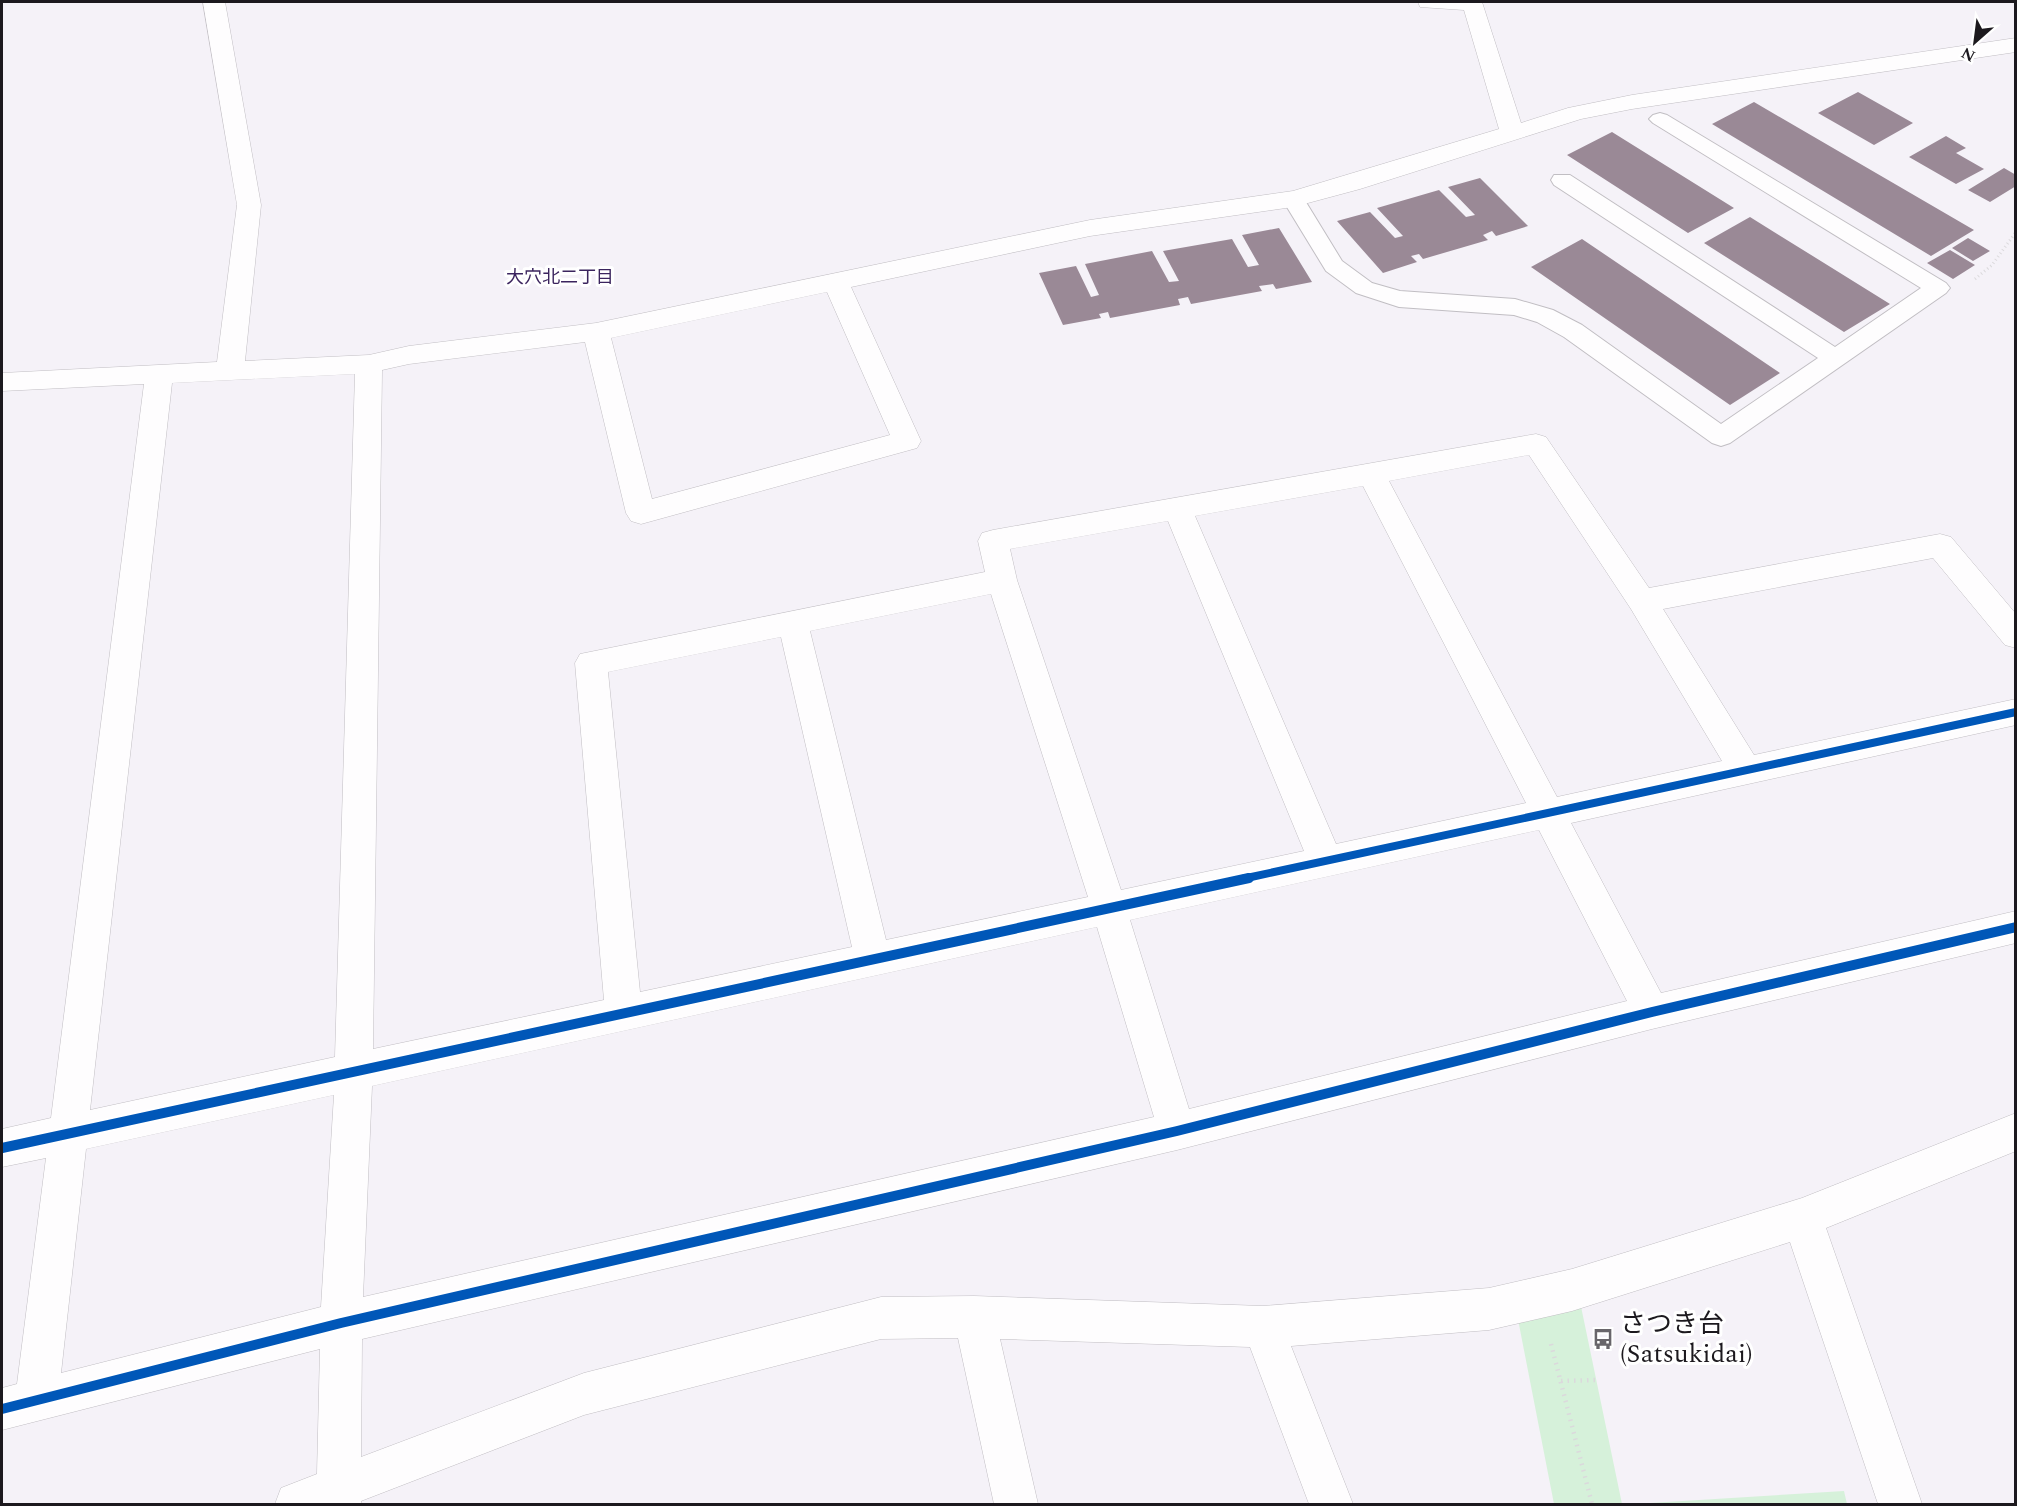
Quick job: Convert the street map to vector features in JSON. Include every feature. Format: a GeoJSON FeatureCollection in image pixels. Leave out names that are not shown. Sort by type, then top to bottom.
{"type":"FeatureCollection","features":[{"type":"Feature","properties":{"kind":"street"},"geometry":{"type":"LineString","coordinates":[[214,2],[249,205],[230,370]]}},
{"type":"Feature","properties":{"kind":"street"},"geometry":{"type":"LineString","coordinates":[[1428,2],[1473,4],[1512,132]]}},
{"type":"Feature","properties":{"kind":"street"},"geometry":{"type":"LineString","coordinates":[[2,382],[369,364],[409,355],[596,332],[1090,228],[1293,199],[1351,184],[1576,113],[1632,102],[2016,45]]}},
{"type":"Feature","properties":{"kind":"street"},"geometry":{"type":"LineString","coordinates":[[596,332],[641,513],[907,441],[836,282]]}},
{"type":"Feature","properties":{"kind":"street"},"geometry":{"type":"LineString","coordinates":[[339,1496],[341,1323],[354,1072],[369,364]]}},
{"type":"Feature","properties":{"kind":"street"},"geometry":{"type":"LineString","coordinates":[[159,376],[68,1134],[19,1405],[341,1323],[1177,1131],[1652,1012],[2016,927]]}},
{"type":"Feature","properties":{"kind":"street"},"geometry":{"type":"LineString","coordinates":[[1177,1131],[1109,908],[1002,579],[993,541],[1536,444],[1642,601],[1746,771]]}},
{"type":"Feature","properties":{"kind":"street"},"geometry":{"type":"LineString","coordinates":[[1371,474],[1652,1012]]}},
{"type":"Feature","properties":{"kind":"street"},"geometry":{"type":"LineString","coordinates":[[1177,508],[1326,862]]}},
{"type":"Feature","properties":{"kind":"street"},"geometry":{"type":"LineString","coordinates":[[1642,601],[1940,545],[2016,636]]}},
{"type":"Feature","properties":{"kind":"street"},"geometry":{"type":"LineString","coordinates":[[624,1013],[591,663],[1002,579]]}},
{"type":"Feature","properties":{"kind":"street"},"geometry":{"type":"LineString","coordinates":[[793,623],[873,960]]}},
{"type":"Feature","properties":{"kind":"street"},"geometry":{"type":"LineString","coordinates":[[2,1149],[2016,712]]}},
{"type":"Feature","properties":{"kind":"street"},"geometry":{"type":"LineString","coordinates":[[297,1504],[339,1496],[584,1394],[881,1318],[974,1317],[1263,1327],[1489,1309],[1572,1290],[1802,1218],[2016,1132]]}},
{"type":"Feature","properties":{"kind":"street"},"geometry":{"type":"LineString","coordinates":[[1802,1218],[1900,1504]]}},
{"type":"Feature","properties":{"kind":"street"},"geometry":{"type":"LineString","coordinates":[[974,1317],[1016,1504]]}},
{"type":"Feature","properties":{"kind":"street"},"geometry":{"type":"LineString","coordinates":[[1263,1327],[1331,1504]]}},
{"type":"Feature","properties":{"kind":"lane"},"geometry":{"type":"LineString","coordinates":[[1293,199],[1334,266],[1364,288],[1407,300],[1515,307],[1545,316],[1574,331],[1721,437],[1938,288],[1660,119]]}},
{"type":"Feature","properties":{"kind":"lane"},"geometry":{"type":"LineString","coordinates":[[1563,180],[1835,358]]}},
{"type":"Feature","properties":{"kind":"path"},"geometry":{"type":"LineString","coordinates":[[1938,288],[1963,288],[1992,265],[2016,232]]}},
{"type":"Feature","properties":{"kind":"path"},"geometry":{"type":"LineString","coordinates":[[1550,1339],[1592,1504]]}},
{"type":"Feature","properties":{"kind":"path"},"geometry":{"type":"LineString","coordinates":[[1561,1381],[1596,1380]]}},
{"type":"Feature","properties":{"kind":"green space"},"geometry":{"type":"Polygon","coordinates":[[[1578,1292],[1622,1504],[1554,1504],[1514,1299],[1578,1292]]]}},
{"type":"Feature","properties":{"kind":"green space"},"geometry":{"type":"Polygon","coordinates":[[[1844,1491],[1847,1504],[1634,1504],[1844,1491]]]}},
{"type":"Feature","properties":{"kind":"building"},"geometry":{"type":"Polygon","coordinates":[[[1858,92],[1913,123],[1874,145],[1818,113],[1858,92]]]}},
{"type":"Feature","properties":{"kind":"building"},"geometry":{"type":"Polygon","coordinates":[[[1754,102],[1974,230],[1931,256],[1712,124],[1754,102]]]}},
{"type":"Feature","properties":{"kind":"building"},"geometry":{"type":"Polygon","coordinates":[[[1612,132],[1734,208],[1688,233],[1567,155],[1612,132]]]}},
{"type":"Feature","properties":{"kind":"building"},"geometry":{"type":"Polygon","coordinates":[[[1946,136],[1966,148],[1956,153],[1984,169],[1956,184],[1909,157],[1946,136]]]}},
{"type":"Feature","properties":{"kind":"building"},"geometry":{"type":"Polygon","coordinates":[[[2004,168],[2016,175],[2016,186],[1990,202],[1968,190],[2004,168]]]}},
{"type":"Feature","properties":{"kind":"building"},"geometry":{"type":"Polygon","coordinates":[[[1480,178],[1528,226],[1496,236],[1492,231],[1483,235],[1488,240],[1423,259],[1419,254],[1411,256],[1417,262],[1383,273],[1337,221],[1370,212],[1395,238],[1403,236],[1377,208],[1439,190],[1466,217],[1475,215],[1448,187],[1480,178]]]}},
{"type":"Feature","properties":{"kind":"building"},"geometry":{"type":"Polygon","coordinates":[[[1750,217],[1890,304],[1844,332],[1704,243],[1750,217]]]}},
{"type":"Feature","properties":{"kind":"building"},"geometry":{"type":"Polygon","coordinates":[[[1279,228],[1312,282],[1276,289],[1273,284],[1259,286],[1262,291],[1191,304],[1188,297],[1178,299],[1180,305],[1110,318],[1108,312],[1099,314],[1101,318],[1063,325],[1039,273],[1076,266],[1091,297],[1099,295],[1085,264],[1152,251],[1169,282],[1179,281],[1163,251],[1232,239],[1248,267],[1259,265],[1242,235],[1279,228]]]}},
{"type":"Feature","properties":{"kind":"building"},"geometry":{"type":"Polygon","coordinates":[[[1968,238],[1990,251],[1973,261],[1952,248],[1968,238]]]}},
{"type":"Feature","properties":{"kind":"building"},"geometry":{"type":"Polygon","coordinates":[[[1582,239],[1780,373],[1730,405],[1531,267],[1582,239]]]}},
{"type":"Feature","properties":{"kind":"building"},"geometry":{"type":"Polygon","coordinates":[[[1950,250],[1975,265],[1953,279],[1927,263],[1950,250]]]}},
{"type":"Feature","properties":{"kind":"cycle path"},"geometry":{"type":"LineString","coordinates":[[2,1148],[2016,712]]}},
{"type":"Feature","properties":{"kind":"cycle path"},"geometry":{"type":"LineString","coordinates":[[2,1409],[341,1323],[1177,1131],[1652,1012],[2016,927]]}},
{"type":"Feature","properties":{"kind":"place","name":"さつき台 (Satsukidai)"},"geometry":{"type":"Point","coordinates":[1603,1339]}},
{"type":"Feature","properties":{"kind":"district","name":"大穴北二丁目"},"geometry":{"type":"Point","coordinates":[560,277]}}]}
